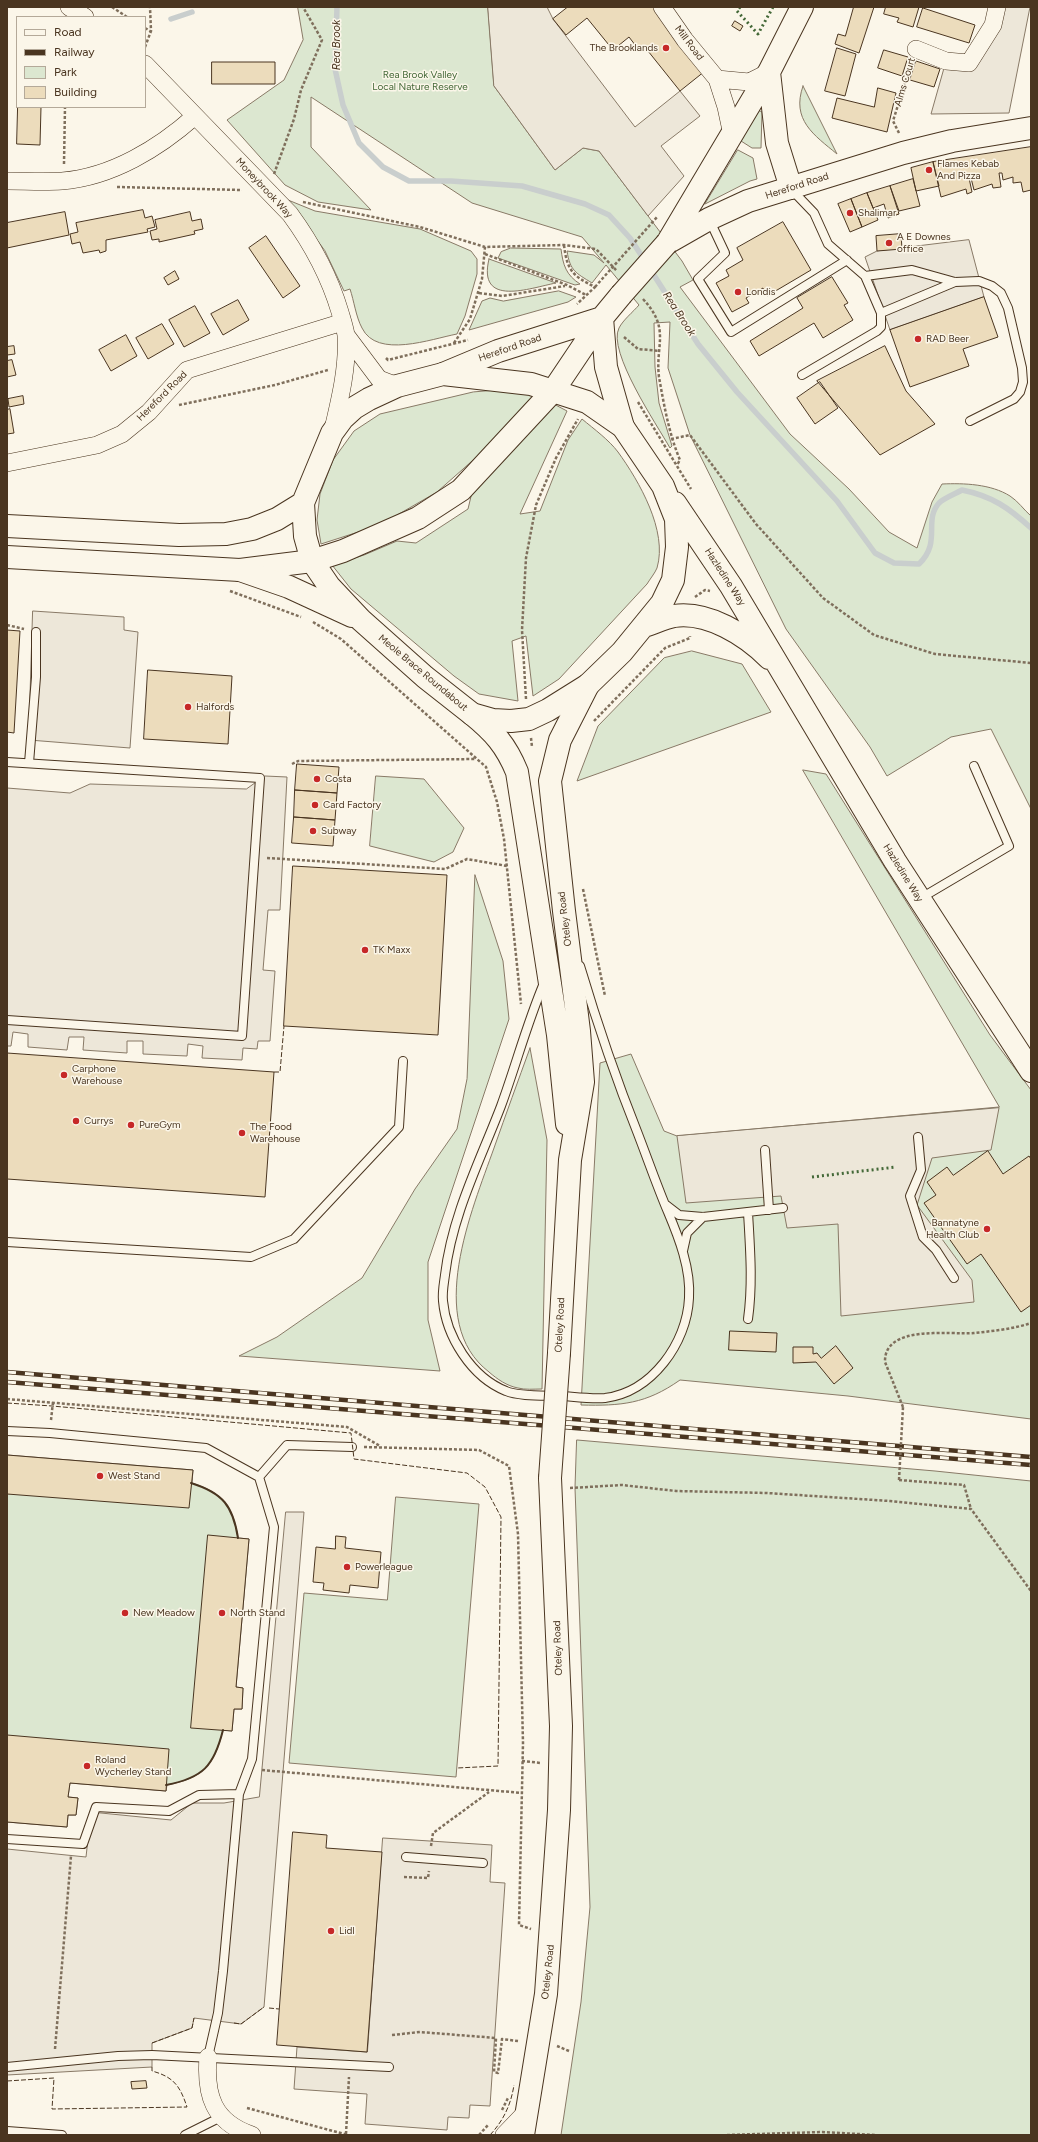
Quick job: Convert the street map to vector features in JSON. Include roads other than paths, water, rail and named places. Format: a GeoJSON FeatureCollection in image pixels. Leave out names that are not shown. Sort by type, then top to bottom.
{"type":"FeatureCollection","features":[{"type":"Feature","properties":{"kind":"main road"},"geometry":{"type":"LineString","coordinates":[[667,243],[770,72],[802,7]]}},
{"type":"Feature","properties":{"kind":"main road"},"geometry":{"type":"LineString","coordinates":[[770,72],[778,143],[791,188]]}},
{"type":"Feature","properties":{"kind":"main road","name":"Hereford Road"},"geometry":{"type":"LineString","coordinates":[[443,374],[498,351],[602,318],[667,243],[709,219],[748,201],[903,152],[952,141],[1031,128]]}},
{"type":"Feature","properties":{"kind":"main road"},"geometry":{"type":"LineString","coordinates":[[7,557],[240,570],[312,561],[343,551],[418,518],[462,490],[553,391],[602,318]]}},
{"type":"Feature","properties":{"kind":"main road"},"geometry":{"type":"LineString","coordinates":[[602,318],[606,367],[622,427]]}},
{"type":"Feature","properties":{"kind":"main road","name":"Meole Brace Roundabout"},"geometry":{"type":"LineString","coordinates":[[443,374],[532,384],[587,402],[622,427],[663,486],[676,520],[677,547],[672,580],[662,603],[644,626],[588,685],[548,710],[529,719],[511,721],[493,720],[472,714],[360,620],[329,586],[312,561],[305,536],[303,503],[332,433],[354,408],[397,386],[443,374]]}},
{"type":"Feature","properties":{"kind":"main road","name":"Hazledine Way"},"geometry":{"type":"LineString","coordinates":[[663,486],[731,586],[919,899],[1031,1071]]}},
{"type":"Feature","properties":{"kind":"main road"},"geometry":{"type":"LineString","coordinates":[[7,526],[179,535],[226,534],[252,529],[277,519],[303,503]]}},
{"type":"Feature","properties":{"kind":"main road"},"geometry":{"type":"LineString","coordinates":[[240,570],[288,587],[360,620]]}},
{"type":"Feature","properties":{"kind":"main road","name":"Hazledine Way"},"geometry":{"type":"LineString","coordinates":[[644,626],[674,616],[701,617],[718,623],[761,650],[783,672]]}},
{"type":"Feature","properties":{"kind":"main road","name":"Oteley Road"},"geometry":{"type":"LineString","coordinates":[[523,2135],[540,2038],[552,1932],[559,1810],[561,1726],[550,1478],[570,1160],[583,1082],[579,1031],[550,781],[560,740],[588,685]]}},
{"type":"Feature","properties":{"kind":"main road","name":"Oteley Road"},"geometry":{"type":"LineString","coordinates":[[472,714],[492,730],[504,746],[517,772],[565,1084],[570,1160]]}},
{"type":"Feature","properties":{"kind":"street"},"geometry":{"type":"LineString","coordinates":[[69,7],[83,16]]}},
{"type":"Feature","properties":{"kind":"street","name":"Mill Road"},"geometry":{"type":"LineString","coordinates":[[662,7],[685,40],[717,79],[726,107],[732,135]]}},
{"type":"Feature","properties":{"kind":"street","name":"Alms Court"},"geometry":{"type":"LineString","coordinates":[[916,49],[946,61],[969,63],[993,25],[997,7]]}},
{"type":"Feature","properties":{"kind":"street","name":"Moneybrook Way"},"geometry":{"type":"LineString","coordinates":[[146,65],[290,214],[308,238],[334,291],[344,329],[342,394],[332,433]]}},
{"type":"Feature","properties":{"kind":"street"},"geometry":{"type":"LineString","coordinates":[[717,79],[749,82],[770,72]]}},
{"type":"Feature","properties":{"kind":"street"},"geometry":{"type":"LineString","coordinates":[[7,181],[63,181],[89,176],[140,156],[176,133],[195,116]]}},
{"type":"Feature","properties":{"kind":"street","name":"Moneybrook Way"},"geometry":{"type":"LineString","coordinates":[[344,329],[379,380],[397,386]]}},
{"type":"Feature","properties":{"kind":"street","name":"Hereford Road"},"geometry":{"type":"LineString","coordinates":[[7,463],[98,445],[122,434],[149,412],[186,370],[344,329]]}},
{"type":"Feature","properties":{"kind":"street"},"geometry":{"type":"LineString","coordinates":[[208,2057],[208,2090],[221,2117],[238,2130],[252,2135]]}},
{"type":"Feature","properties":{"kind":"street"},"geometry":{"type":"LineString","coordinates":[[504,2135],[527,2111]]}},
{"type":"Feature","properties":{"kind":"lane"},"geometry":{"type":"LineString","coordinates":[[791,188],[814,213],[828,244],[865,276],[881,313],[881,327],[878,331],[802,376]]}},
{"type":"Feature","properties":{"kind":"lane"},"geometry":{"type":"LineString","coordinates":[[709,219],[725,253],[698,279],[731,332],[847,260]]}},
{"type":"Feature","properties":{"kind":"lane"},"geometry":{"type":"LineString","coordinates":[[865,276],[912,270],[955,282],[979,281],[992,286],[1001,293],[1008,308],[1022,368],[1023,382],[1020,392],[1014,399],[970,421]]}},
{"type":"Feature","properties":{"kind":"lane"},"geometry":{"type":"LineString","coordinates":[[881,313],[955,282]]}},
{"type":"Feature","properties":{"kind":"lane"},"geometry":{"type":"LineString","coordinates":[[29,763],[36,676],[36,632]]}},
{"type":"Feature","properties":{"kind":"lane"},"geometry":{"type":"LineString","coordinates":[[7,762],[260,778],[242,1036],[7,1020]]}},
{"type":"Feature","properties":{"kind":"lane"},"geometry":{"type":"LineString","coordinates":[[919,899],[1009,846],[974,766]]}},
{"type":"Feature","properties":{"kind":"lane"},"geometry":{"type":"LineString","coordinates":[[548,974],[529,1019],[502,1104],[458,1214],[447,1255],[442,1299],[450,1334],[472,1366],[486,1379],[506,1392],[605,1398],[632,1390],[654,1374],[669,1355],[688,1315],[690,1294],[675,1227],[608,1056],[564,911]]}},
{"type":"Feature","properties":{"kind":"lane"},"geometry":{"type":"LineString","coordinates":[[7,1242],[251,1257],[294,1239],[398,1127],[403,1061]]}},
{"type":"Feature","properties":{"kind":"lane"},"geometry":{"type":"LineString","coordinates":[[918,1137],[921,1170],[910,1196],[923,1237],[936,1250],[954,1278]]}},
{"type":"Feature","properties":{"kind":"lane"},"geometry":{"type":"LineString","coordinates":[[765,1150],[769,1210]]}},
{"type":"Feature","properties":{"kind":"lane"},"geometry":{"type":"LineString","coordinates":[[665,1204],[679,1215],[703,1217],[784,1208]]}},
{"type":"Feature","properties":{"kind":"lane"},"geometry":{"type":"LineString","coordinates":[[748,1212],[751,1265],[751,1293],[748,1319]]}},
{"type":"Feature","properties":{"kind":"lane"},"geometry":{"type":"LineString","coordinates":[[682,1254],[687,1232],[703,1217]]}},
{"type":"Feature","properties":{"kind":"lane"},"geometry":{"type":"LineString","coordinates":[[7,1431],[50,1433],[206,1448],[259,1477],[274,1527],[252,1759],[239,1794],[223,1972],[218,2013],[208,2057]]}},
{"type":"Feature","properties":{"kind":"lane"},"geometry":{"type":"LineString","coordinates":[[259,1477],[287,1445],[352,1447]]}},
{"type":"Feature","properties":{"kind":"lane"},"geometry":{"type":"LineString","coordinates":[[7,1839],[83,1844],[96,1807],[169,1811],[199,1796],[239,1794]]}},
{"type":"Feature","properties":{"kind":"lane"},"geometry":{"type":"LineString","coordinates":[[406,1857],[483,1863]]}},
{"type":"Feature","properties":{"kind":"lane"},"geometry":{"type":"LineString","coordinates":[[7,2068],[118,2056],[208,2057],[267,2062],[390,2067]]}},
{"type":"Feature","properties":{"kind":"lane"},"geometry":{"type":"LineString","coordinates":[[185,2135],[221,2117]]}},
{"type":"Feature","properties":{"kind":"lane"},"geometry":{"type":"LineString","coordinates":[[7,2131],[62,2135]]}},
{"type":"Feature","properties":{"kind":"waterway","name":"Rea Brook"},"geometry":{"type":"LineString","coordinates":[[337,7],[335,69],[343,105],[359,143],[383,167],[409,181],[451,181],[522,186],[585,204],[609,215],[630,238],[645,261]]}},
{"type":"Feature","properties":{"kind":"waterway"},"geometry":{"type":"LineString","coordinates":[[171,19],[192,12]]}},
{"type":"Feature","properties":{"kind":"waterway","name":"Rea Brook"},"geometry":{"type":"LineString","coordinates":[[650,269],[698,344],[737,392],[837,501],[875,553],[894,563],[919,564],[926,556],[930,548],[932,517],[934,510],[941,501],[962,490],[991,499],[1015,514],[1031,528]]}},
{"type":"Feature","properties":{"kind":"railway"},"geometry":{"type":"LineString","coordinates":[[7,1372],[1031,1457]]}},
{"type":"Feature","properties":{"kind":"railway"},"geometry":{"type":"LineString","coordinates":[[7,1382],[1031,1465]]}},
{"type":"Feature","properties":{"kind":"place","name":"The Brooklands"},"geometry":{"type":"Point","coordinates":[666,48]}},
{"type":"Feature","properties":{"kind":"place","name":"Flames Kebab And Pizza"},"geometry":{"type":"Point","coordinates":[929,170]}},
{"type":"Feature","properties":{"kind":"place","name":"Shalimar"},"geometry":{"type":"Point","coordinates":[850,213]}},
{"type":"Feature","properties":{"kind":"place","name":"A E Downes office"},"geometry":{"type":"Point","coordinates":[889,243]}},
{"type":"Feature","properties":{"kind":"place","name":"Londis"},"geometry":{"type":"Point","coordinates":[738,292]}},
{"type":"Feature","properties":{"kind":"place","name":"RAD Beer"},"geometry":{"type":"Point","coordinates":[918,339]}},
{"type":"Feature","properties":{"kind":"place","name":"Halfords"},"geometry":{"type":"Point","coordinates":[188,707]}},
{"type":"Feature","properties":{"kind":"place","name":"Costa"},"geometry":{"type":"Point","coordinates":[317,779]}},
{"type":"Feature","properties":{"kind":"place","name":"Card Factory"},"geometry":{"type":"Point","coordinates":[315,805]}},
{"type":"Feature","properties":{"kind":"place","name":"Subway"},"geometry":{"type":"Point","coordinates":[313,831]}},
{"type":"Feature","properties":{"kind":"place","name":"TK Maxx"},"geometry":{"type":"Point","coordinates":[365,950]}},
{"type":"Feature","properties":{"kind":"place","name":"Carphone Warehouse"},"geometry":{"type":"Point","coordinates":[64,1075]}},
{"type":"Feature","properties":{"kind":"place","name":"Currys"},"geometry":{"type":"Point","coordinates":[76,1121]}},
{"type":"Feature","properties":{"kind":"place","name":"PureGym"},"geometry":{"type":"Point","coordinates":[131,1125]}},
{"type":"Feature","properties":{"kind":"place","name":"The Food Warehouse"},"geometry":{"type":"Point","coordinates":[242,1133]}},
{"type":"Feature","properties":{"kind":"place","name":"Bannatyne Health Club"},"geometry":{"type":"Point","coordinates":[987,1229]}},
{"type":"Feature","properties":{"kind":"place","name":"West Stand"},"geometry":{"type":"Point","coordinates":[100,1476]}},
{"type":"Feature","properties":{"kind":"place","name":"Powerleague"},"geometry":{"type":"Point","coordinates":[347,1567]}},
{"type":"Feature","properties":{"kind":"place","name":"New Meadow"},"geometry":{"type":"Point","coordinates":[125,1613]}},
{"type":"Feature","properties":{"kind":"place","name":"North Stand"},"geometry":{"type":"Point","coordinates":[222,1613]}},
{"type":"Feature","properties":{"kind":"place","name":"Roland Wycherley Stand"},"geometry":{"type":"Point","coordinates":[87,1766]}},
{"type":"Feature","properties":{"kind":"place","name":"Lidl"},"geometry":{"type":"Point","coordinates":[331,1931]}},
{"type":"Feature","properties":{"kind":"park label","name":"Rea Brook Valley Local Nature Reserve"},"geometry":{"type":"Point","coordinates":[420,80]}}]}
